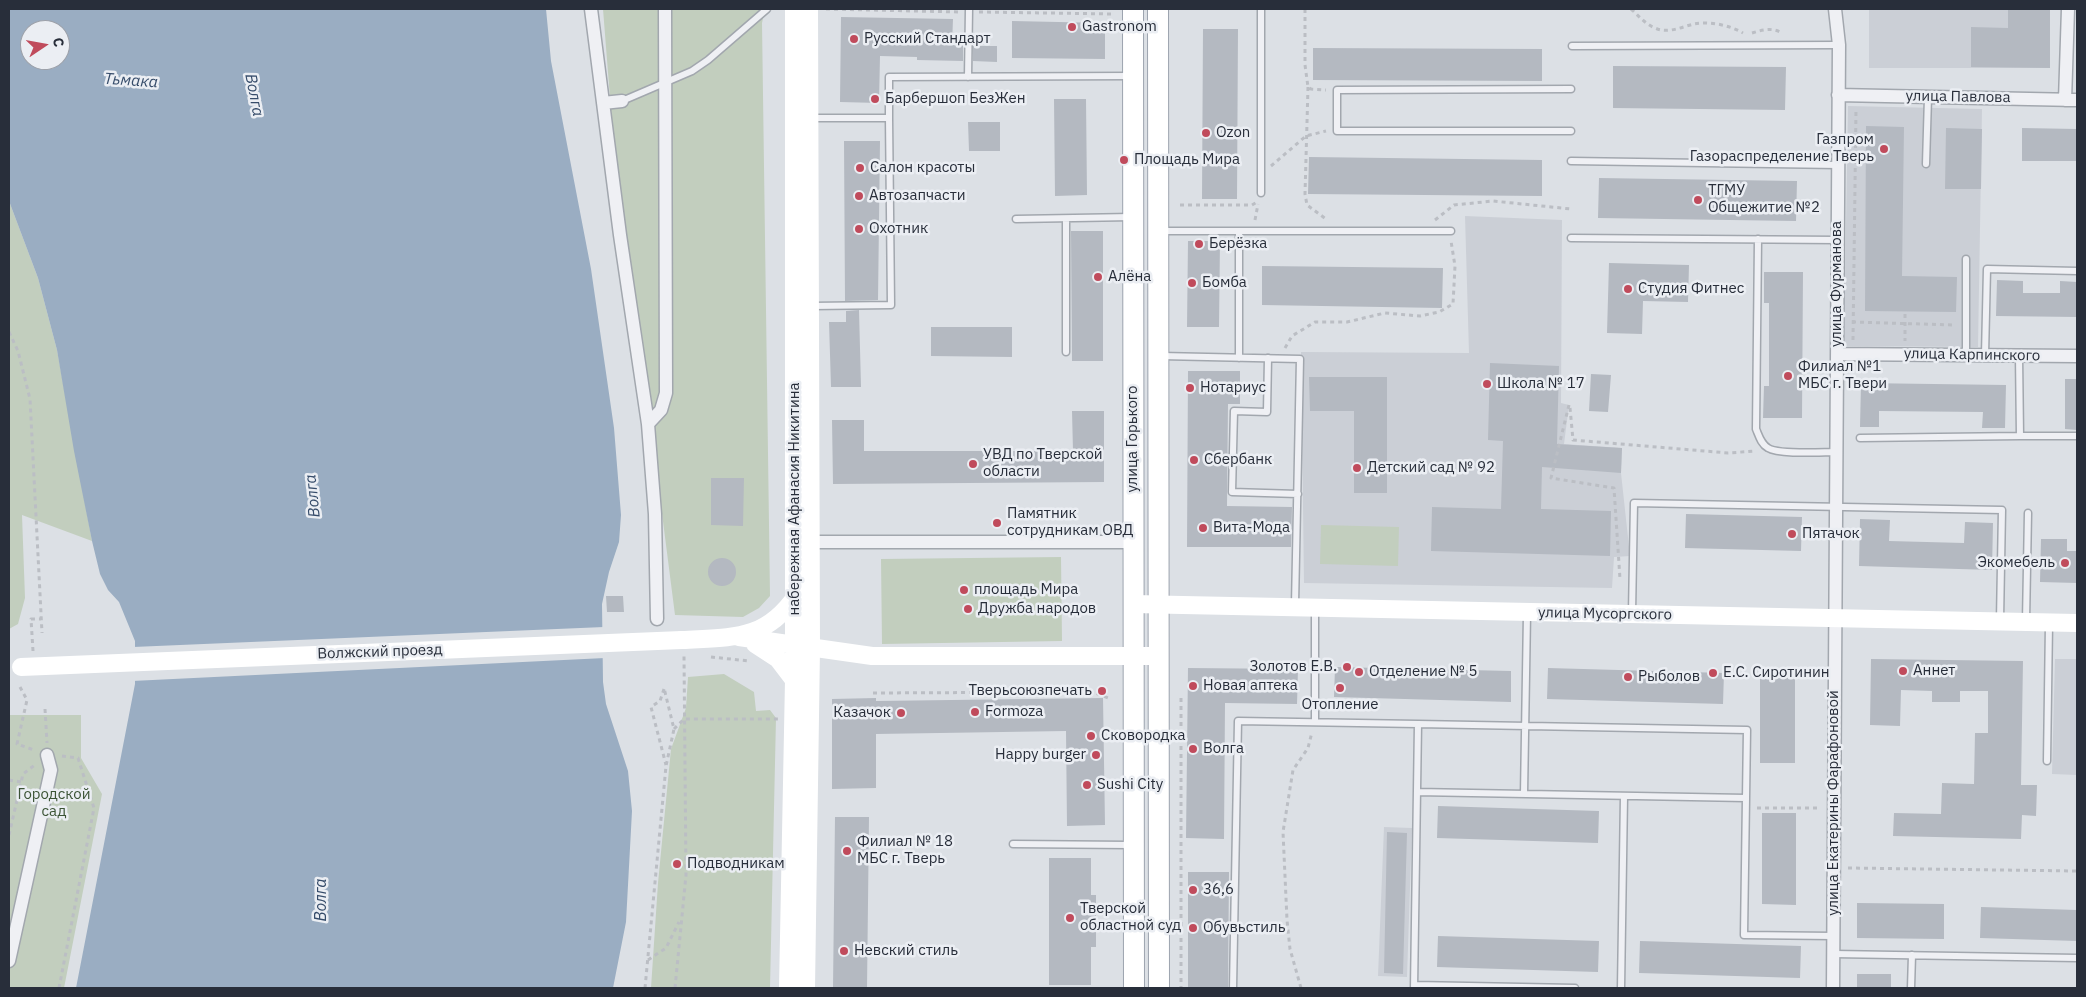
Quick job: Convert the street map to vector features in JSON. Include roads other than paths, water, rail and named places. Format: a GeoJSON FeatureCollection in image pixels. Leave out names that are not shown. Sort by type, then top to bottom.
{"type":"FeatureCollection","features":[{"type":"Feature","properties":{"kind":"main road","name":"набережная Афанасия Никитина"},"geometry":{"type":"LineString","coordinates":[[794,9],[803,542],[811,564],[803,646],[806,988]]}},
{"type":"Feature","properties":{"kind":"main road","name":"набережная Афанасия Никитина"},"geometry":{"type":"LineString","coordinates":[[788,988],[794,680],[803,646],[795,598],[803,542],[810,306],[809,9]]}},
{"type":"Feature","properties":{"kind":"main road","name":"улица Горького"},"geometry":{"type":"LineString","coordinates":[[1133,9],[1134,988]]}},
{"type":"Feature","properties":{"kind":"main road","name":"улица Горького"},"geometry":{"type":"LineString","coordinates":[[1158,9],[1159,988]]}},
{"type":"Feature","properties":{"kind":"main road","name":"Волжский проезд"},"geometry":{"type":"LineString","coordinates":[[739,637],[757,632],[773,622],[786,610],[807,578],[811,564]]}},
{"type":"Feature","properties":{"kind":"main road","name":"улица Мусоргского"},"geometry":{"type":"LineString","coordinates":[[1133,604],[2077,623]]}},
{"type":"Feature","properties":{"kind":"main road","name":"Волжский проезд"},"geometry":{"type":"LineString","coordinates":[[739,637],[764,648],[778,659],[794,680]]}},
{"type":"Feature","properties":{"kind":"main road","name":"Волжский проезд"},"geometry":{"type":"LineString","coordinates":[[13,667],[739,637],[803,646]]}},
{"type":"Feature","properties":{"kind":"main road"},"geometry":{"type":"LineString","coordinates":[[803,646],[872,656],[1158,656]]}},
{"type":"Feature","properties":{"kind":"street"},"geometry":{"type":"LineString","coordinates":[[592,9],[620,235],[648,424],[655,514],[657,619]]}},
{"type":"Feature","properties":{"kind":"street"},"geometry":{"type":"LineString","coordinates":[[648,424],[661,410],[666,393],[665,9]]}},
{"type":"Feature","properties":{"kind":"street","name":"улица Фурманова"},"geometry":{"type":"LineString","coordinates":[[1835,9],[1839,45],[1835,618]]}},
{"type":"Feature","properties":{"kind":"street"},"geometry":{"type":"LineString","coordinates":[[2068,9],[2071,100]]}},
{"type":"Feature","properties":{"kind":"street","name":"улица Павлова"},"geometry":{"type":"LineString","coordinates":[[1838,94],[2071,100]]}},
{"type":"Feature","properties":{"kind":"street"},"geometry":{"type":"LineString","coordinates":[[603,103],[622,101]]}},
{"type":"Feature","properties":{"kind":"street","name":"улица Карпинского"},"geometry":{"type":"LineString","coordinates":[[1837,354],[2077,356]]}},
{"type":"Feature","properties":{"kind":"street"},"geometry":{"type":"LineString","coordinates":[[803,542],[1133,542]]}},
{"type":"Feature","properties":{"kind":"street","name":"улица Екатерины Фарафоновой"},"geometry":{"type":"LineString","coordinates":[[1833,988],[1835,618]]}},
{"type":"Feature","properties":{"kind":"street"},"geometry":{"type":"LineString","coordinates":[[9,961],[51,770],[47,755]]}},
{"type":"Feature","properties":{"kind":"lane"},"geometry":{"type":"LineString","coordinates":[[622,101],[692,71],[708,60],[767,9]]}},
{"type":"Feature","properties":{"kind":"lane"},"geometry":{"type":"LineString","coordinates":[[968,77],[969,9]]}},
{"type":"Feature","properties":{"kind":"lane"},"geometry":{"type":"LineString","coordinates":[[1261,9],[1261,193]]}},
{"type":"Feature","properties":{"kind":"lane"},"geometry":{"type":"LineString","coordinates":[[1572,46],[1839,45]]}},
{"type":"Feature","properties":{"kind":"lane"},"geometry":{"type":"LineString","coordinates":[[810,306],[891,305],[888,77],[1133,76]]}},
{"type":"Feature","properties":{"kind":"lane"},"geometry":{"type":"LineString","coordinates":[[1572,89],[1337,90],[1336,130],[1572,131]]}},
{"type":"Feature","properties":{"kind":"lane"},"geometry":{"type":"LineString","coordinates":[[1926,164],[1928,97]]}},
{"type":"Feature","properties":{"kind":"lane"},"geometry":{"type":"LineString","coordinates":[[810,118],[889,118]]}},
{"type":"Feature","properties":{"kind":"lane"},"geometry":{"type":"LineString","coordinates":[[1571,160],[1838,164]]}},
{"type":"Feature","properties":{"kind":"lane"},"geometry":{"type":"LineString","coordinates":[[1016,219],[1133,217]]}},
{"type":"Feature","properties":{"kind":"lane"},"geometry":{"type":"LineString","coordinates":[[1066,219],[1066,352]]}},
{"type":"Feature","properties":{"kind":"lane"},"geometry":{"type":"LineString","coordinates":[[1158,231],[1451,231]]}},
{"type":"Feature","properties":{"kind":"lane"},"geometry":{"type":"LineString","coordinates":[[1239,231],[1239,358]]}},
{"type":"Feature","properties":{"kind":"lane"},"geometry":{"type":"LineString","coordinates":[[1571,238],[1838,240]]}},
{"type":"Feature","properties":{"kind":"lane"},"geometry":{"type":"LineString","coordinates":[[1758,239],[1756,428],[1762,442],[1769,449],[1836,452]]}},
{"type":"Feature","properties":{"kind":"lane"},"geometry":{"type":"LineString","coordinates":[[1966,259],[1966,355]]}},
{"type":"Feature","properties":{"kind":"lane"},"geometry":{"type":"LineString","coordinates":[[1985,355],[1987,269],[2077,271]]}},
{"type":"Feature","properties":{"kind":"lane"},"geometry":{"type":"LineString","coordinates":[[1158,356],[1300,359],[1295,608]]}},
{"type":"Feature","properties":{"kind":"lane"},"geometry":{"type":"LineString","coordinates":[[2019,356],[2020,436]]}},
{"type":"Feature","properties":{"kind":"lane"},"geometry":{"type":"LineString","coordinates":[[1268,358],[1267,412],[1234,411],[1232,492],[1298,494]]}},
{"type":"Feature","properties":{"kind":"lane"},"geometry":{"type":"LineString","coordinates":[[1860,438],[2077,436]]}},
{"type":"Feature","properties":{"kind":"lane"},"geometry":{"type":"LineString","coordinates":[[1632,614],[1634,503],[2002,510],[2000,622]]}},
{"type":"Feature","properties":{"kind":"lane"},"geometry":{"type":"LineString","coordinates":[[2026,622],[2028,513]]}},
{"type":"Feature","properties":{"kind":"lane"},"geometry":{"type":"LineString","coordinates":[[1315,608],[1316,722]]}},
{"type":"Feature","properties":{"kind":"lane"},"geometry":{"type":"LineString","coordinates":[[1524,794],[1527,612]]}},
{"type":"Feature","properties":{"kind":"lane"},"geometry":{"type":"LineString","coordinates":[[2047,761],[2050,623]]}},
{"type":"Feature","properties":{"kind":"lane"},"geometry":{"type":"LineString","coordinates":[[1233,988],[1238,721],[1747,730],[1744,935],[1834,936]]}},
{"type":"Feature","properties":{"kind":"lane"},"geometry":{"type":"LineString","coordinates":[[1418,724],[1414,987],[1575,988]]}},
{"type":"Feature","properties":{"kind":"lane"},"geometry":{"type":"LineString","coordinates":[[1417,792],[1746,798]]}},
{"type":"Feature","properties":{"kind":"lane"},"geometry":{"type":"LineString","coordinates":[[1621,988],[1624,796]]}},
{"type":"Feature","properties":{"kind":"lane"},"geometry":{"type":"LineString","coordinates":[[1013,844],[1134,845]]}},
{"type":"Feature","properties":{"kind":"lane"},"geometry":{"type":"LineString","coordinates":[[1834,954],[2077,958]]}},
{"type":"Feature","properties":{"kind":"lane"},"geometry":{"type":"LineString","coordinates":[[1911,988],[1912,955]]}},
{"type":"Feature","properties":{"kind":"water","name":"Волга"},"geometry":{"type":"Polygon","coordinates":[[[9,9],[546,9],[551,61],[591,269],[614,428],[621,515],[619,542],[609,572],[602,604],[603,682],[606,704],[628,771],[632,811],[626,922],[613,988],[76,988],[135,684],[135,641],[119,602],[108,590],[100,574],[74,451],[57,350],[38,278],[9,201],[9,9]]]}},
{"type":"Feature","properties":{"kind":"place","name":"Gastronom"},"geometry":{"type":"Point","coordinates":[1072,27]}},
{"type":"Feature","properties":{"kind":"place","name":"Русский Стандарт"},"geometry":{"type":"Point","coordinates":[854,39]}},
{"type":"Feature","properties":{"kind":"place","name":"Барбершоп БезЖен"},"geometry":{"type":"Point","coordinates":[875,99]}},
{"type":"Feature","properties":{"kind":"place","name":"Ozon"},"geometry":{"type":"Point","coordinates":[1206,133]}},
{"type":"Feature","properties":{"kind":"place","name":"Газпром Газораспределение Тверь"},"geometry":{"type":"Point","coordinates":[1884,149]}},
{"type":"Feature","properties":{"kind":"place","name":"Площадь Мира"},"geometry":{"type":"Point","coordinates":[1124,160]}},
{"type":"Feature","properties":{"kind":"place","name":"Салон красоты"},"geometry":{"type":"Point","coordinates":[860,168]}},
{"type":"Feature","properties":{"kind":"place","name":"Автозапчасти"},"geometry":{"type":"Point","coordinates":[859,196]}},
{"type":"Feature","properties":{"kind":"place","name":"ТГМУ Общежитие №2"},"geometry":{"type":"Point","coordinates":[1698,200]}},
{"type":"Feature","properties":{"kind":"place","name":"Охотник"},"geometry":{"type":"Point","coordinates":[859,229]}},
{"type":"Feature","properties":{"kind":"place","name":"Берёзка"},"geometry":{"type":"Point","coordinates":[1199,244]}},
{"type":"Feature","properties":{"kind":"place","name":"Алёна"},"geometry":{"type":"Point","coordinates":[1098,277]}},
{"type":"Feature","properties":{"kind":"place","name":"Бомба"},"geometry":{"type":"Point","coordinates":[1192,283]}},
{"type":"Feature","properties":{"kind":"place","name":"Студия Фитнес"},"geometry":{"type":"Point","coordinates":[1628,289]}},
{"type":"Feature","properties":{"kind":"place","name":"Филиал №1 МБС г. Твери"},"geometry":{"type":"Point","coordinates":[1788,376]}},
{"type":"Feature","properties":{"kind":"place","name":"Школа № 17"},"geometry":{"type":"Point","coordinates":[1487,384]}},
{"type":"Feature","properties":{"kind":"place","name":"Нотариус"},"geometry":{"type":"Point","coordinates":[1190,388]}},
{"type":"Feature","properties":{"kind":"place","name":"Сбербанк"},"geometry":{"type":"Point","coordinates":[1194,460]}},
{"type":"Feature","properties":{"kind":"place","name":"УВД по Тверской области"},"geometry":{"type":"Point","coordinates":[973,464]}},
{"type":"Feature","properties":{"kind":"place","name":"Детский сад № 92"},"geometry":{"type":"Point","coordinates":[1357,468]}},
{"type":"Feature","properties":{"kind":"place","name":"Памятник сотрудникам ОВД"},"geometry":{"type":"Point","coordinates":[997,523]}},
{"type":"Feature","properties":{"kind":"place","name":"Вита-Мода"},"geometry":{"type":"Point","coordinates":[1203,528]}},
{"type":"Feature","properties":{"kind":"place","name":"Пятачок"},"geometry":{"type":"Point","coordinates":[1792,534]}},
{"type":"Feature","properties":{"kind":"place","name":"Экомебель"},"geometry":{"type":"Point","coordinates":[2065,563]}},
{"type":"Feature","properties":{"kind":"place","name":"площадь Мира"},"geometry":{"type":"Point","coordinates":[964,590]}},
{"type":"Feature","properties":{"kind":"place","name":"Дружба народов"},"geometry":{"type":"Point","coordinates":[968,609]}},
{"type":"Feature","properties":{"kind":"place","name":"Золотов Е.В."},"geometry":{"type":"Point","coordinates":[1347,667]}},
{"type":"Feature","properties":{"kind":"place","name":"Аннет"},"geometry":{"type":"Point","coordinates":[1903,671]}},
{"type":"Feature","properties":{"kind":"place","name":"Отделение № 5"},"geometry":{"type":"Point","coordinates":[1359,672]}},
{"type":"Feature","properties":{"kind":"place","name":"Е.С. Сиротинин"},"geometry":{"type":"Point","coordinates":[1713,673]}},
{"type":"Feature","properties":{"kind":"place","name":"Рыболов"},"geometry":{"type":"Point","coordinates":[1628,677]}},
{"type":"Feature","properties":{"kind":"place","name":"Новая аптека"},"geometry":{"type":"Point","coordinates":[1193,686]}},
{"type":"Feature","properties":{"kind":"place","name":"Отопление"},"geometry":{"type":"Point","coordinates":[1340,688]}},
{"type":"Feature","properties":{"kind":"place","name":"Тверьсоюзпечать"},"geometry":{"type":"Point","coordinates":[1102,691]}},
{"type":"Feature","properties":{"kind":"place","name":"Formoza"},"geometry":{"type":"Point","coordinates":[975,712]}},
{"type":"Feature","properties":{"kind":"place","name":"Казачок"},"geometry":{"type":"Point","coordinates":[901,713]}},
{"type":"Feature","properties":{"kind":"place","name":"Сковородка"},"geometry":{"type":"Point","coordinates":[1091,736]}},
{"type":"Feature","properties":{"kind":"place","name":"Волга"},"geometry":{"type":"Point","coordinates":[1193,749]}},
{"type":"Feature","properties":{"kind":"place","name":"Happy burger"},"geometry":{"type":"Point","coordinates":[1096,755]}},
{"type":"Feature","properties":{"kind":"place","name":"Sushi City"},"geometry":{"type":"Point","coordinates":[1087,785]}},
{"type":"Feature","properties":{"kind":"place","name":"Филиал № 18 МБС г. Тверь"},"geometry":{"type":"Point","coordinates":[847,851]}},
{"type":"Feature","properties":{"kind":"place","name":"Подводникам"},"geometry":{"type":"Point","coordinates":[677,864]}},
{"type":"Feature","properties":{"kind":"place","name":"36,6"},"geometry":{"type":"Point","coordinates":[1193,890]}},
{"type":"Feature","properties":{"kind":"place","name":"Тверской областной суд"},"geometry":{"type":"Point","coordinates":[1070,918]}},
{"type":"Feature","properties":{"kind":"place","name":"Обувьстиль"},"geometry":{"type":"Point","coordinates":[1193,928]}},
{"type":"Feature","properties":{"kind":"place","name":"Невский стиль"},"geometry":{"type":"Point","coordinates":[844,951]}},
{"type":"Feature","properties":{"kind":"water label","name":"Тьмака"},"geometry":{"type":"Point","coordinates":[131,81]}},
{"type":"Feature","properties":{"kind":"park label","name":"Городской сад"},"geometry":{"type":"Point","coordinates":[54,804]}}]}
